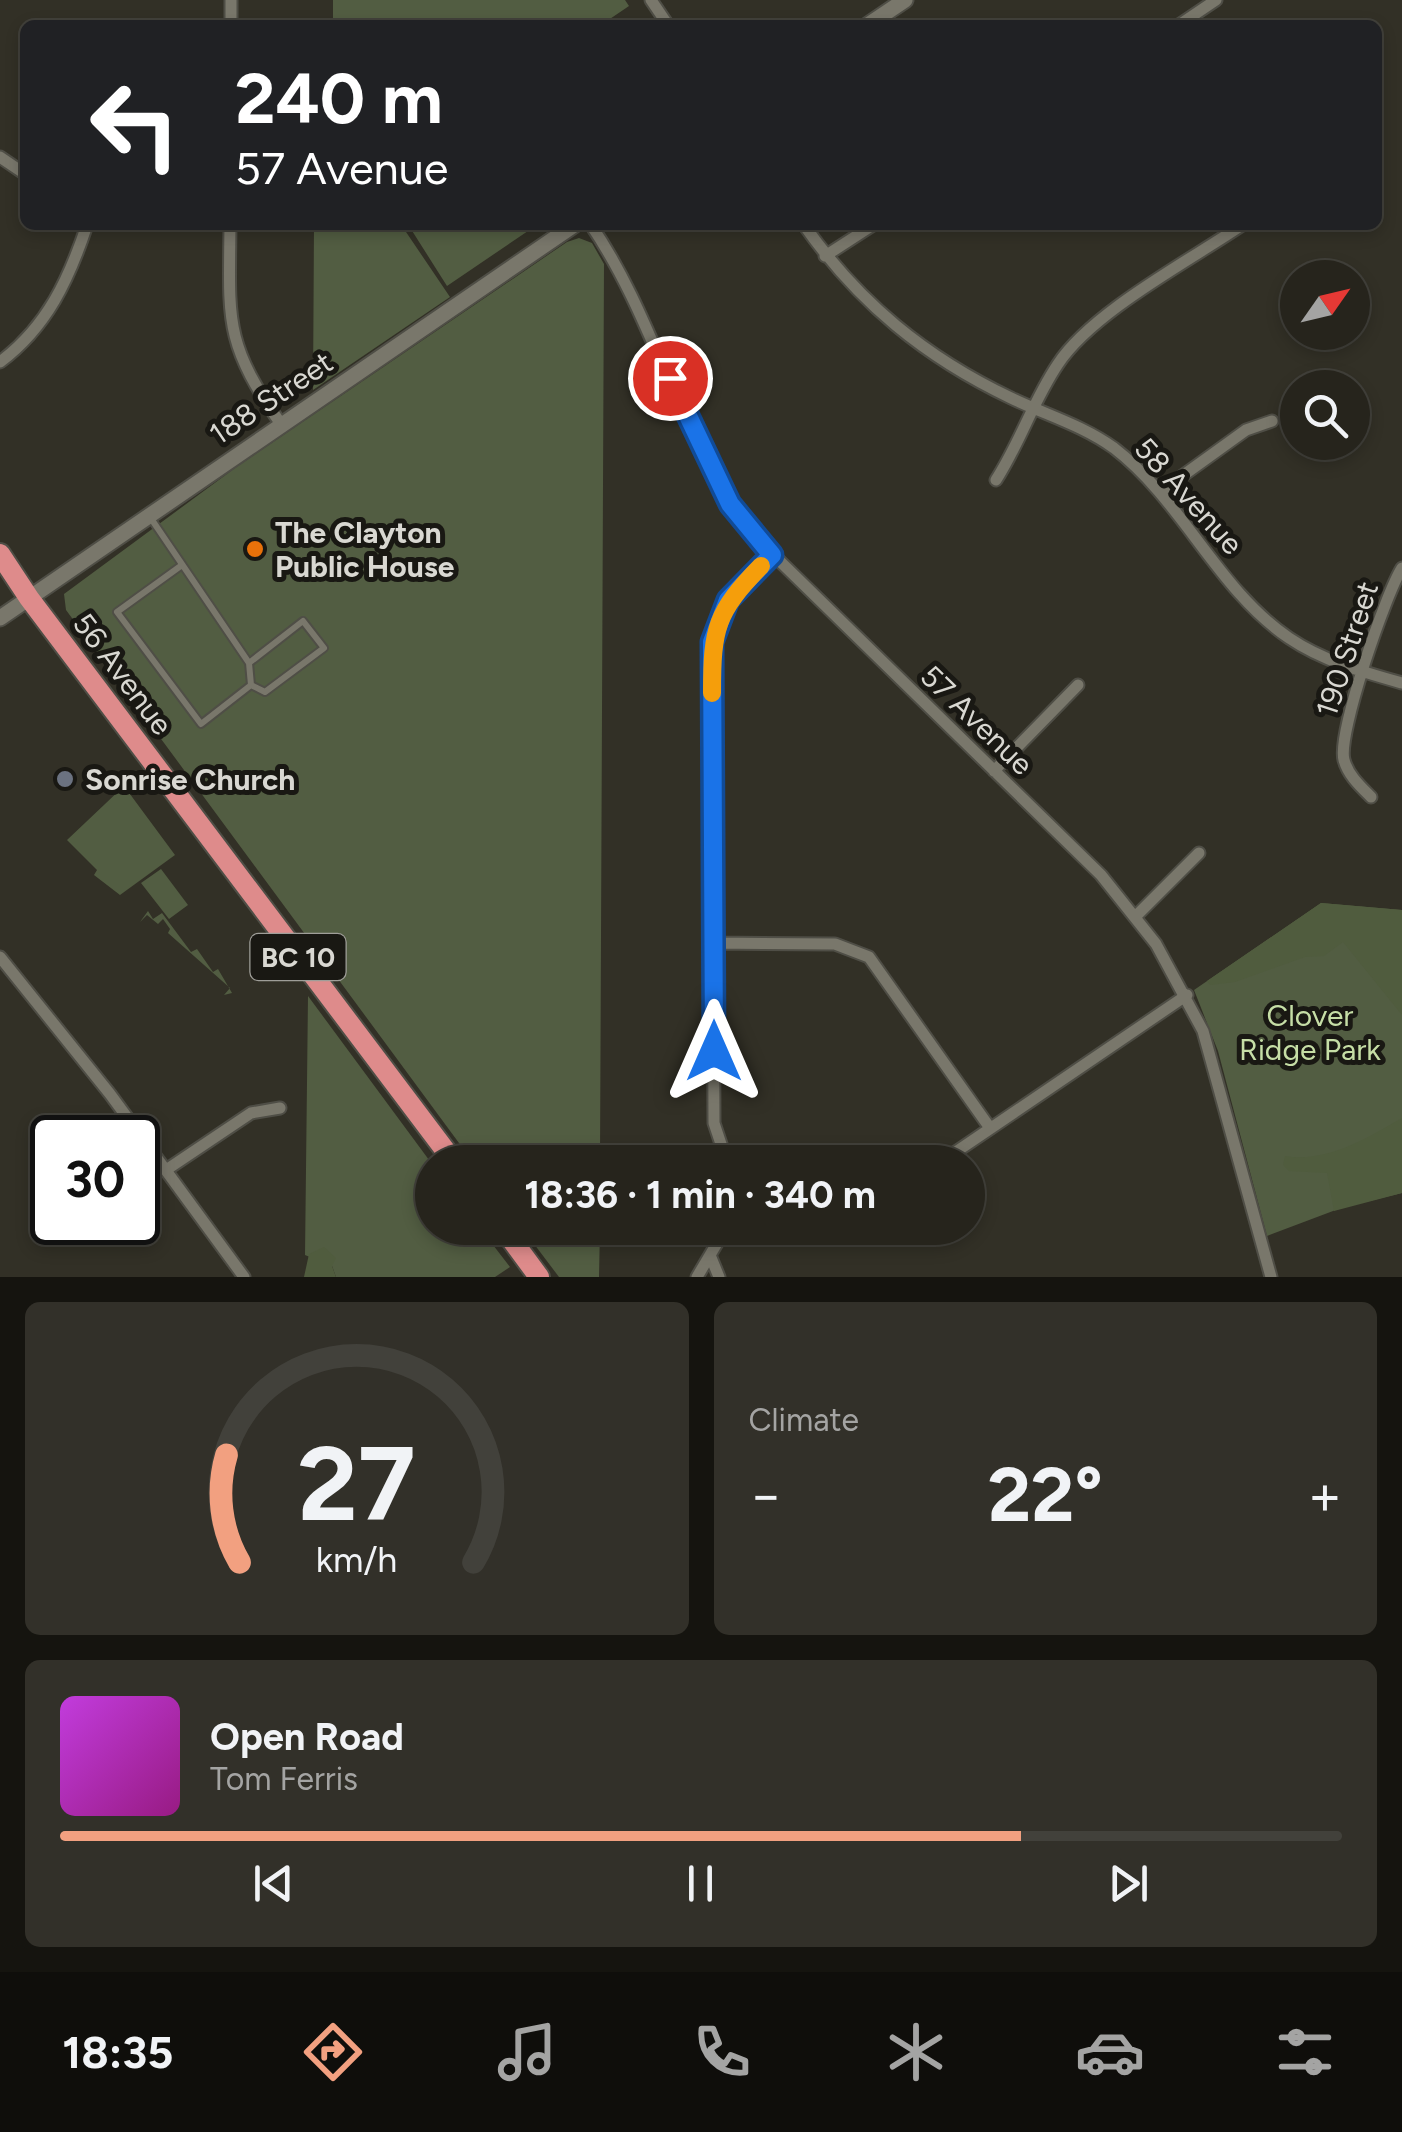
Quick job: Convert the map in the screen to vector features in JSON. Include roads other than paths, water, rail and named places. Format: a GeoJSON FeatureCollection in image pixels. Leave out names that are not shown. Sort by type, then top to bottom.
{"type":"FeatureCollection","features":[{"type":"Feature","properties":{"kind":"highway","name":"56 Avenue"},"geometry":{"type":"LineString","coordinates":[[0,554],[29,598],[441,1145]]}},
{"type":"Feature","properties":{"kind":"highway"},"geometry":{"type":"LineString","coordinates":[[515,1245],[539,1277]]}},
{"type":"Feature","properties":{"kind":"street"},"geometry":{"type":"LineString","coordinates":[[875,20],[905,0]]}},
{"type":"Feature","properties":{"kind":"street"},"geometry":{"type":"LineString","coordinates":[[1186,20],[1216,0]]}},
{"type":"Feature","properties":{"kind":"street"},"geometry":{"type":"LineString","coordinates":[[0,362],[44,320],[63,288],[85,230]]}},
{"type":"Feature","properties":{"kind":"street"},"geometry":{"type":"LineString","coordinates":[[230,230],[229,308],[234,339],[245,374],[281,424]]}},
{"type":"Feature","properties":{"kind":"street","name":"188 Street"},"geometry":{"type":"LineString","coordinates":[[0,618],[567,230]]}},
{"type":"Feature","properties":{"kind":"street","name":"57 Avenue"},"geometry":{"type":"LineString","coordinates":[[594,230],[639,309],[719,485],[750,532],[1136,916],[1187,995],[1203,1031],[1271,1277]]}},
{"type":"Feature","properties":{"kind":"street","name":"58 Avenue"},"geometry":{"type":"LineString","coordinates":[[808,230],[857,294],[914,344],[947,366],[1110,446],[1160,492],[1272,625],[1316,653],[1402,683]]}},
{"type":"Feature","properties":{"kind":"street"},"geometry":{"type":"LineString","coordinates":[[826,256],[865,230]]}},
{"type":"Feature","properties":{"kind":"street"},"geometry":{"type":"LineString","coordinates":[[996,480],[1017,447],[1057,364],[1078,338],[1235,230]]}},
{"type":"Feature","properties":{"kind":"street"},"geometry":{"type":"LineString","coordinates":[[1160,492],[1246,430],[1272,422]]}},
{"type":"Feature","properties":{"kind":"street"},"geometry":{"type":"LineString","coordinates":[[721,1145],[714,1124],[712,642],[728,600],[772,555]]}},
{"type":"Feature","properties":{"kind":"street","name":"190 Street"},"geometry":{"type":"LineString","coordinates":[[1371,797],[1352,776],[1342,743],[1388,595],[1402,568]]}},
{"type":"Feature","properties":{"kind":"street"},"geometry":{"type":"LineString","coordinates":[[994,771],[1078,685]]}},
{"type":"Feature","properties":{"kind":"street"},"geometry":{"type":"LineString","coordinates":[[1136,916],[1200,853]]}},
{"type":"Feature","properties":{"kind":"street"},"geometry":{"type":"LineString","coordinates":[[714,943],[835,944],[869,957],[990,1128]]}},
{"type":"Feature","properties":{"kind":"street"},"geometry":{"type":"LineString","coordinates":[[0,957],[244,1277]]}},
{"type":"Feature","properties":{"kind":"street"},"geometry":{"type":"LineString","coordinates":[[965,1145],[1187,995]]}},
{"type":"Feature","properties":{"kind":"street"},"geometry":{"type":"LineString","coordinates":[[166,1170],[251,1113],[280,1108]]}},
{"type":"Feature","properties":{"kind":"street"},"geometry":{"type":"LineString","coordinates":[[697,1277],[716,1245]]}},
{"type":"Feature","properties":{"kind":"street"},"geometry":{"type":"LineString","coordinates":[[710,1256],[718,1277]]}},
{"type":"Feature","properties":{"kind":"lane"},"geometry":{"type":"LineString","coordinates":[[150,516],[248,663],[251,685]]}},
{"type":"Feature","properties":{"kind":"lane"},"geometry":{"type":"LineString","coordinates":[[182,564],[117,612],[200,724],[251,685]]}},
{"type":"Feature","properties":{"kind":"lane"},"geometry":{"type":"LineString","coordinates":[[248,663],[304,621],[324,648],[265,692],[251,685]]}},
{"type":"Feature","properties":{"kind":"place","name":"The Clayton Public House"},"geometry":{"type":"Point","coordinates":[255,549]}},
{"type":"Feature","properties":{"kind":"place","name":"Sonrise Church"},"geometry":{"type":"Point","coordinates":[65,779]}},
{"type":"Feature","properties":{"kind":"park label","name":"Clover Ridge Park"},"geometry":{"type":"Point","coordinates":[1310,1032]}}]}
